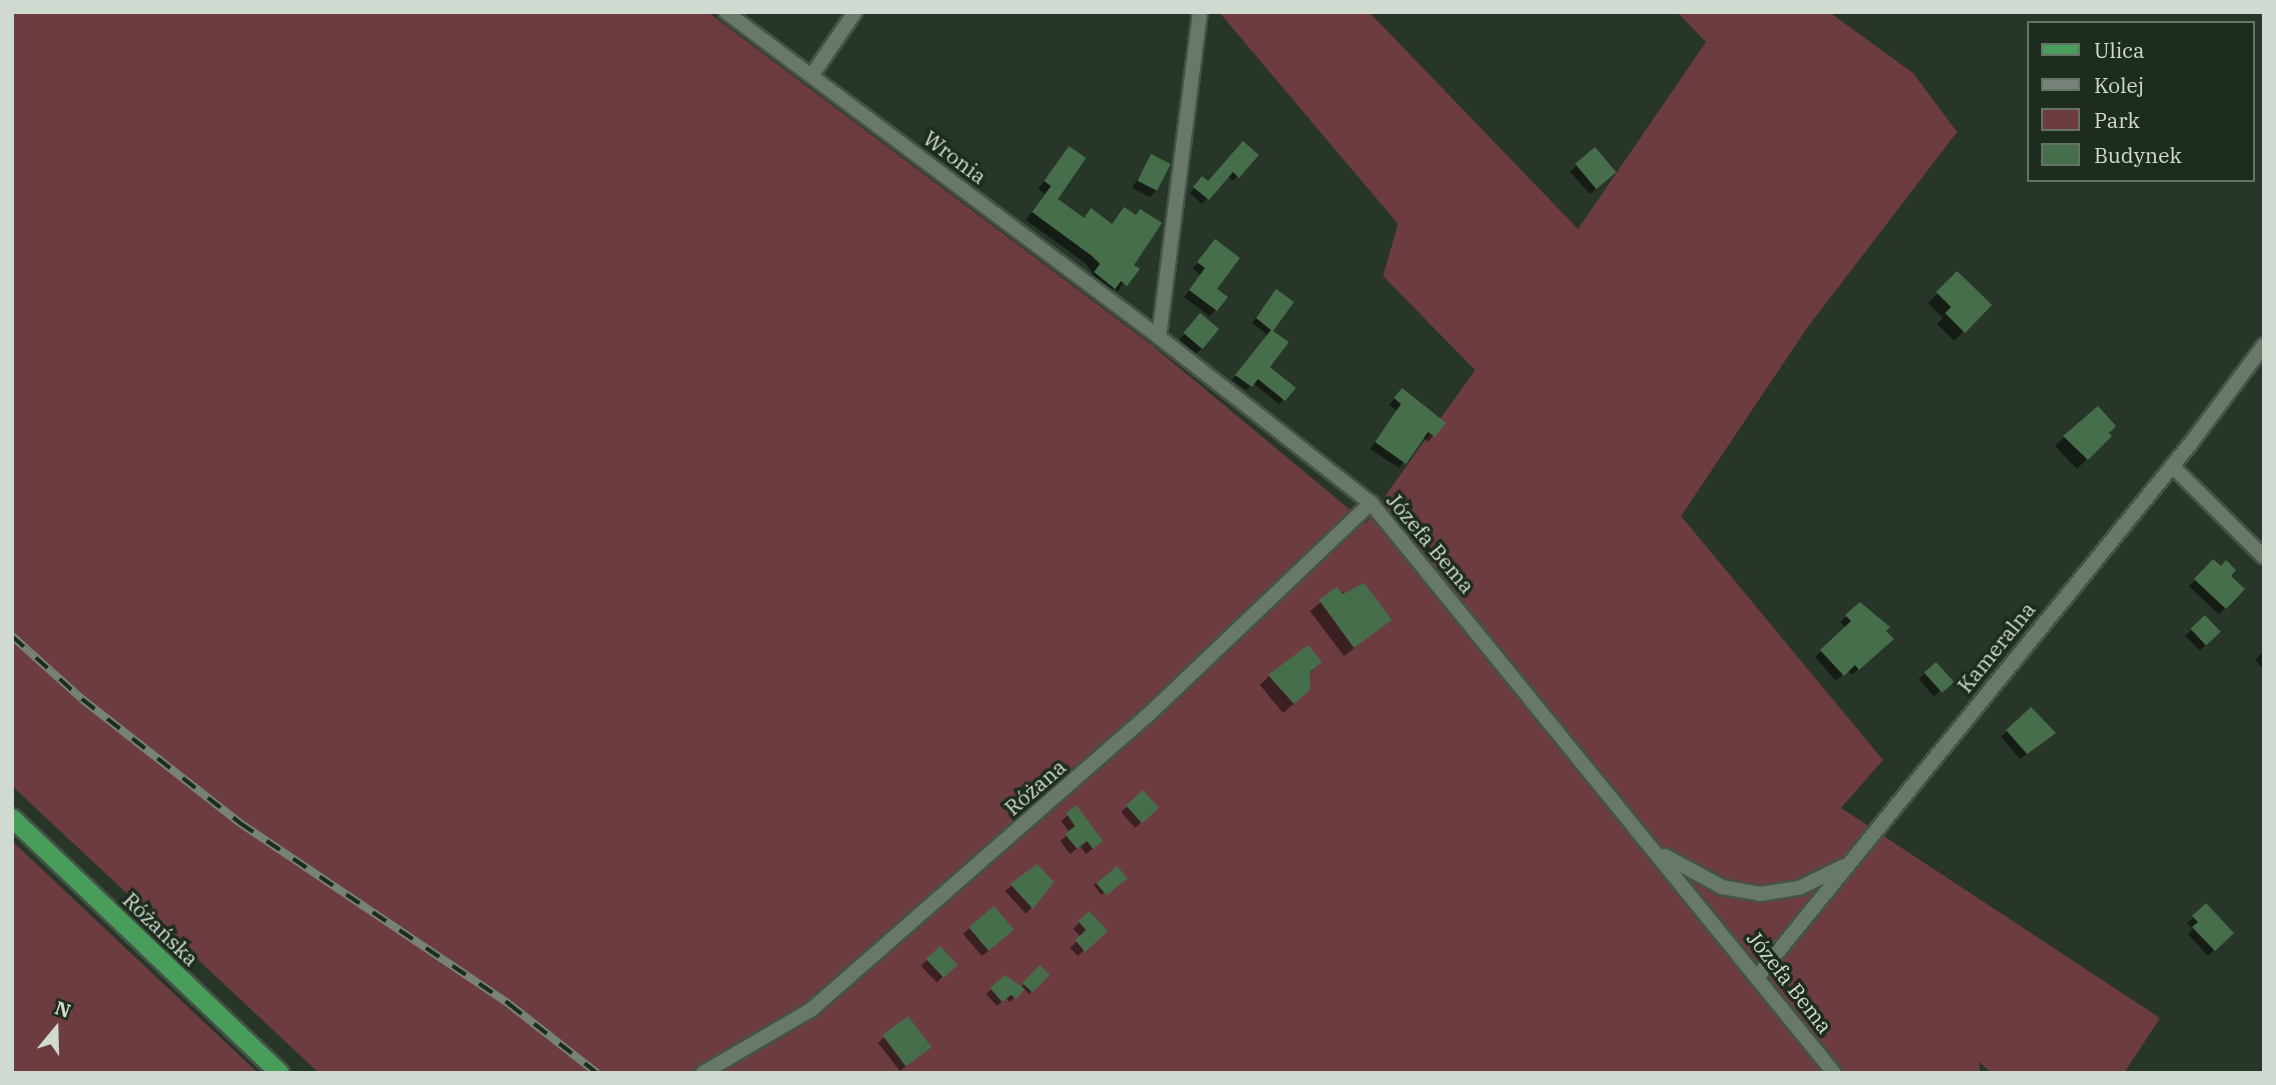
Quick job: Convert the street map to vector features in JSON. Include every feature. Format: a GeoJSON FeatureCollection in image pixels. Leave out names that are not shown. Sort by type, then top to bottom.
{"type":"FeatureCollection","features":[{"type":"Feature","properties":{"kind":"main road","name":"Różańska"},"geometry":{"type":"LineString","coordinates":[[12,818],[279,1073]]}},
{"type":"Feature","properties":{"kind":"street","name":"Wronia"},"geometry":{"type":"LineString","coordinates":[[726,12],[1159,337]]}},
{"type":"Feature","properties":{"kind":"street"},"geometry":{"type":"LineString","coordinates":[[811,75],[855,12]]}},
{"type":"Feature","properties":{"kind":"street"},"geometry":{"type":"LineString","coordinates":[[1159,337],[1200,12]]}},
{"type":"Feature","properties":{"kind":"street","name":"Józefa Bema"},"geometry":{"type":"LineString","coordinates":[[1159,337],[1371,503],[1759,975],[1834,1073]]}},
{"type":"Feature","properties":{"kind":"street","name":"Kameralna"},"geometry":{"type":"LineString","coordinates":[[1759,975],[2172,466],[2264,345]]}},
{"type":"Feature","properties":{"kind":"street"},"geometry":{"type":"LineString","coordinates":[[2172,466],[2264,557]]}},
{"type":"Feature","properties":{"kind":"street","name":"Różana"},"geometry":{"type":"LineString","coordinates":[[703,1073],[813,1009],[1146,717],[1371,503]]}},
{"type":"Feature","properties":{"kind":"street"},"geometry":{"type":"LineString","coordinates":[[1658,852],[1722,887],[1760,894],[1799,888],[1849,864]]}},
{"type":"Feature","properties":{"kind":"green space"},"geometry":{"type":"Polygon","coordinates":[[[12,12],[708,12],[1153,346],[1366,523],[1475,370],[1383,276],[1398,224],[1219,12],[1369,12],[1578,229],[1706,42],[1677,12],[1829,12],[1913,73],[1957,132],[1807,328],[1681,516],[1883,760],[1841,808],[2160,1018],[2124,1073],[1992,1073],[1979,1062],[1980,1073],[319,1073],[12,786],[12,12]]]}},
{"type":"Feature","properties":{"kind":"green space"},"geometry":{"type":"Polygon","coordinates":[[[12,841],[258,1073],[12,1073],[12,841]]]}},
{"type":"Feature","properties":{"kind":"building"},"geometry":{"type":"Polygon","coordinates":[[[1243,141],[1259,155],[1239,178],[1233,172],[1209,200],[1193,187],[1202,176],[1208,181],[1243,141]]]}},
{"type":"Feature","properties":{"kind":"building"},"geometry":{"type":"Polygon","coordinates":[[[1069,146],[1086,158],[1058,199],[1084,218],[1091,208],[1112,224],[1124,207],[1136,215],[1140,209],[1162,223],[1134,265],[1140,269],[1127,286],[1121,281],[1115,289],[1094,272],[1100,264],[1092,256],[1032,212],[1051,186],[1044,181],[1069,146]]]}},
{"type":"Feature","properties":{"kind":"building"},"geometry":{"type":"Polygon","coordinates":[[[1595,147],[1616,172],[1596,189],[1575,164],[1595,147]]]}},
{"type":"Feature","properties":{"kind":"building"},"geometry":{"type":"Polygon","coordinates":[[[1151,154],[1171,164],[1157,191],[1137,181],[1151,154]]]}},
{"type":"Feature","properties":{"kind":"building"},"geometry":{"type":"Polygon","coordinates":[[[1215,239],[1240,258],[1217,289],[1228,297],[1217,311],[1189,290],[1205,268],[1197,262],[1215,239]]]}},
{"type":"Feature","properties":{"kind":"building"},"geometry":{"type":"Polygon","coordinates":[[[1957,271],[1992,305],[1965,333],[1945,313],[1951,307],[1936,292],[1957,271]]]}},
{"type":"Feature","properties":{"kind":"building"},"geometry":{"type":"Polygon","coordinates":[[[1276,289],[1294,302],[1273,331],[1289,342],[1270,367],[1296,388],[1285,401],[1258,379],[1252,387],[1235,375],[1271,330],[1256,318],[1276,289]]]}},
{"type":"Feature","properties":{"kind":"building"},"geometry":{"type":"Polygon","coordinates":[[[1200,313],[1219,329],[1202,349],[1183,333],[1200,313]]]}},
{"type":"Feature","properties":{"kind":"building"},"geometry":{"type":"Polygon","coordinates":[[[1402,388],[1446,423],[1435,437],[1428,432],[1406,464],[1375,442],[1401,404],[1394,398],[1402,388]]]}},
{"type":"Feature","properties":{"kind":"building"},"geometry":{"type":"Polygon","coordinates":[[[2098,406],[2116,426],[2109,433],[2112,436],[2088,460],[2063,436],[2098,406]]]}},
{"type":"Feature","properties":{"kind":"building"},"geometry":{"type":"Polygon","coordinates":[[[2213,559],[2221,566],[2226,560],[2236,570],[2231,576],[2245,589],[2226,609],[2194,579],[2213,559]]]}},
{"type":"Feature","properties":{"kind":"building"},"geometry":{"type":"Polygon","coordinates":[[[1364,583],[1392,620],[1354,648],[1319,600],[1337,587],[1343,594],[1364,583]]]}},
{"type":"Feature","properties":{"kind":"building"},"geometry":{"type":"Polygon","coordinates":[[[1860,602],[1890,627],[1886,631],[1894,639],[1859,670],[1855,665],[1844,676],[1820,650],[1851,621],[1845,615],[1860,602]]]}},
{"type":"Feature","properties":{"kind":"building"},"geometry":{"type":"Polygon","coordinates":[[[2205,615],[2221,632],[2206,645],[2190,629],[2205,615]]]}},
{"type":"Feature","properties":{"kind":"building"},"geometry":{"type":"Polygon","coordinates":[[[1308,645],[1322,662],[1310,672],[1310,690],[1294,704],[1268,675],[1308,645]]]}},
{"type":"Feature","properties":{"kind":"building"},"geometry":{"type":"Polygon","coordinates":[[[1936,662],[1954,682],[1942,693],[1924,673],[1936,662]]]}},
{"type":"Feature","properties":{"kind":"building"},"geometry":{"type":"Polygon","coordinates":[[[2031,707],[2056,733],[2027,754],[2006,730],[2031,707]]]}},
{"type":"Feature","properties":{"kind":"building"},"geometry":{"type":"Polygon","coordinates":[[[1143,790],[1159,808],[1142,823],[1126,805],[1143,790]]]}},
{"type":"Feature","properties":{"kind":"building"},"geometry":{"type":"Polygon","coordinates":[[[1076,805],[1103,841],[1093,849],[1087,841],[1077,849],[1065,834],[1075,826],[1066,813],[1076,805]]]}},
{"type":"Feature","properties":{"kind":"building"},"geometry":{"type":"Polygon","coordinates":[[[1037,864],[1054,882],[1033,909],[1010,884],[1037,864]]]}},
{"type":"Feature","properties":{"kind":"building"},"geometry":{"type":"Polygon","coordinates":[[[1117,866],[1127,878],[1107,896],[1096,883],[1117,866]]]}},
{"type":"Feature","properties":{"kind":"building"},"geometry":{"type":"Polygon","coordinates":[[[2206,903],[2234,933],[2215,951],[2192,927],[2198,922],[2192,916],[2206,903]]]}},
{"type":"Feature","properties":{"kind":"building"},"geometry":{"type":"Polygon","coordinates":[[[994,906],[1014,930],[989,951],[969,927],[994,906]]]}},
{"type":"Feature","properties":{"kind":"building"},"geometry":{"type":"Polygon","coordinates":[[[1089,911],[1108,931],[1085,952],[1075,940],[1086,930],[1078,921],[1089,911]]]}},
{"type":"Feature","properties":{"kind":"building"},"geometry":{"type":"Polygon","coordinates":[[[940,946],[958,965],[944,978],[926,959],[940,946]]]}},
{"type":"Feature","properties":{"kind":"building"},"geometry":{"type":"Polygon","coordinates":[[[1040,965],[1050,975],[1032,993],[1022,983],[1040,965]]]}},
{"type":"Feature","properties":{"kind":"building"},"geometry":{"type":"Polygon","coordinates":[[[1005,975],[1025,989],[1016,999],[1011,995],[1002,1002],[990,988],[1005,975]]]}},
{"type":"Feature","properties":{"kind":"building"},"geometry":{"type":"Polygon","coordinates":[[[908,1016],[931,1047],[906,1066],[882,1035],[908,1016]]]}},
{"type":"Feature","properties":{"kind":"railway"},"geometry":{"type":"LineString","coordinates":[[12,636],[82,699],[240,823],[509,1004],[597,1073]]}}]}
